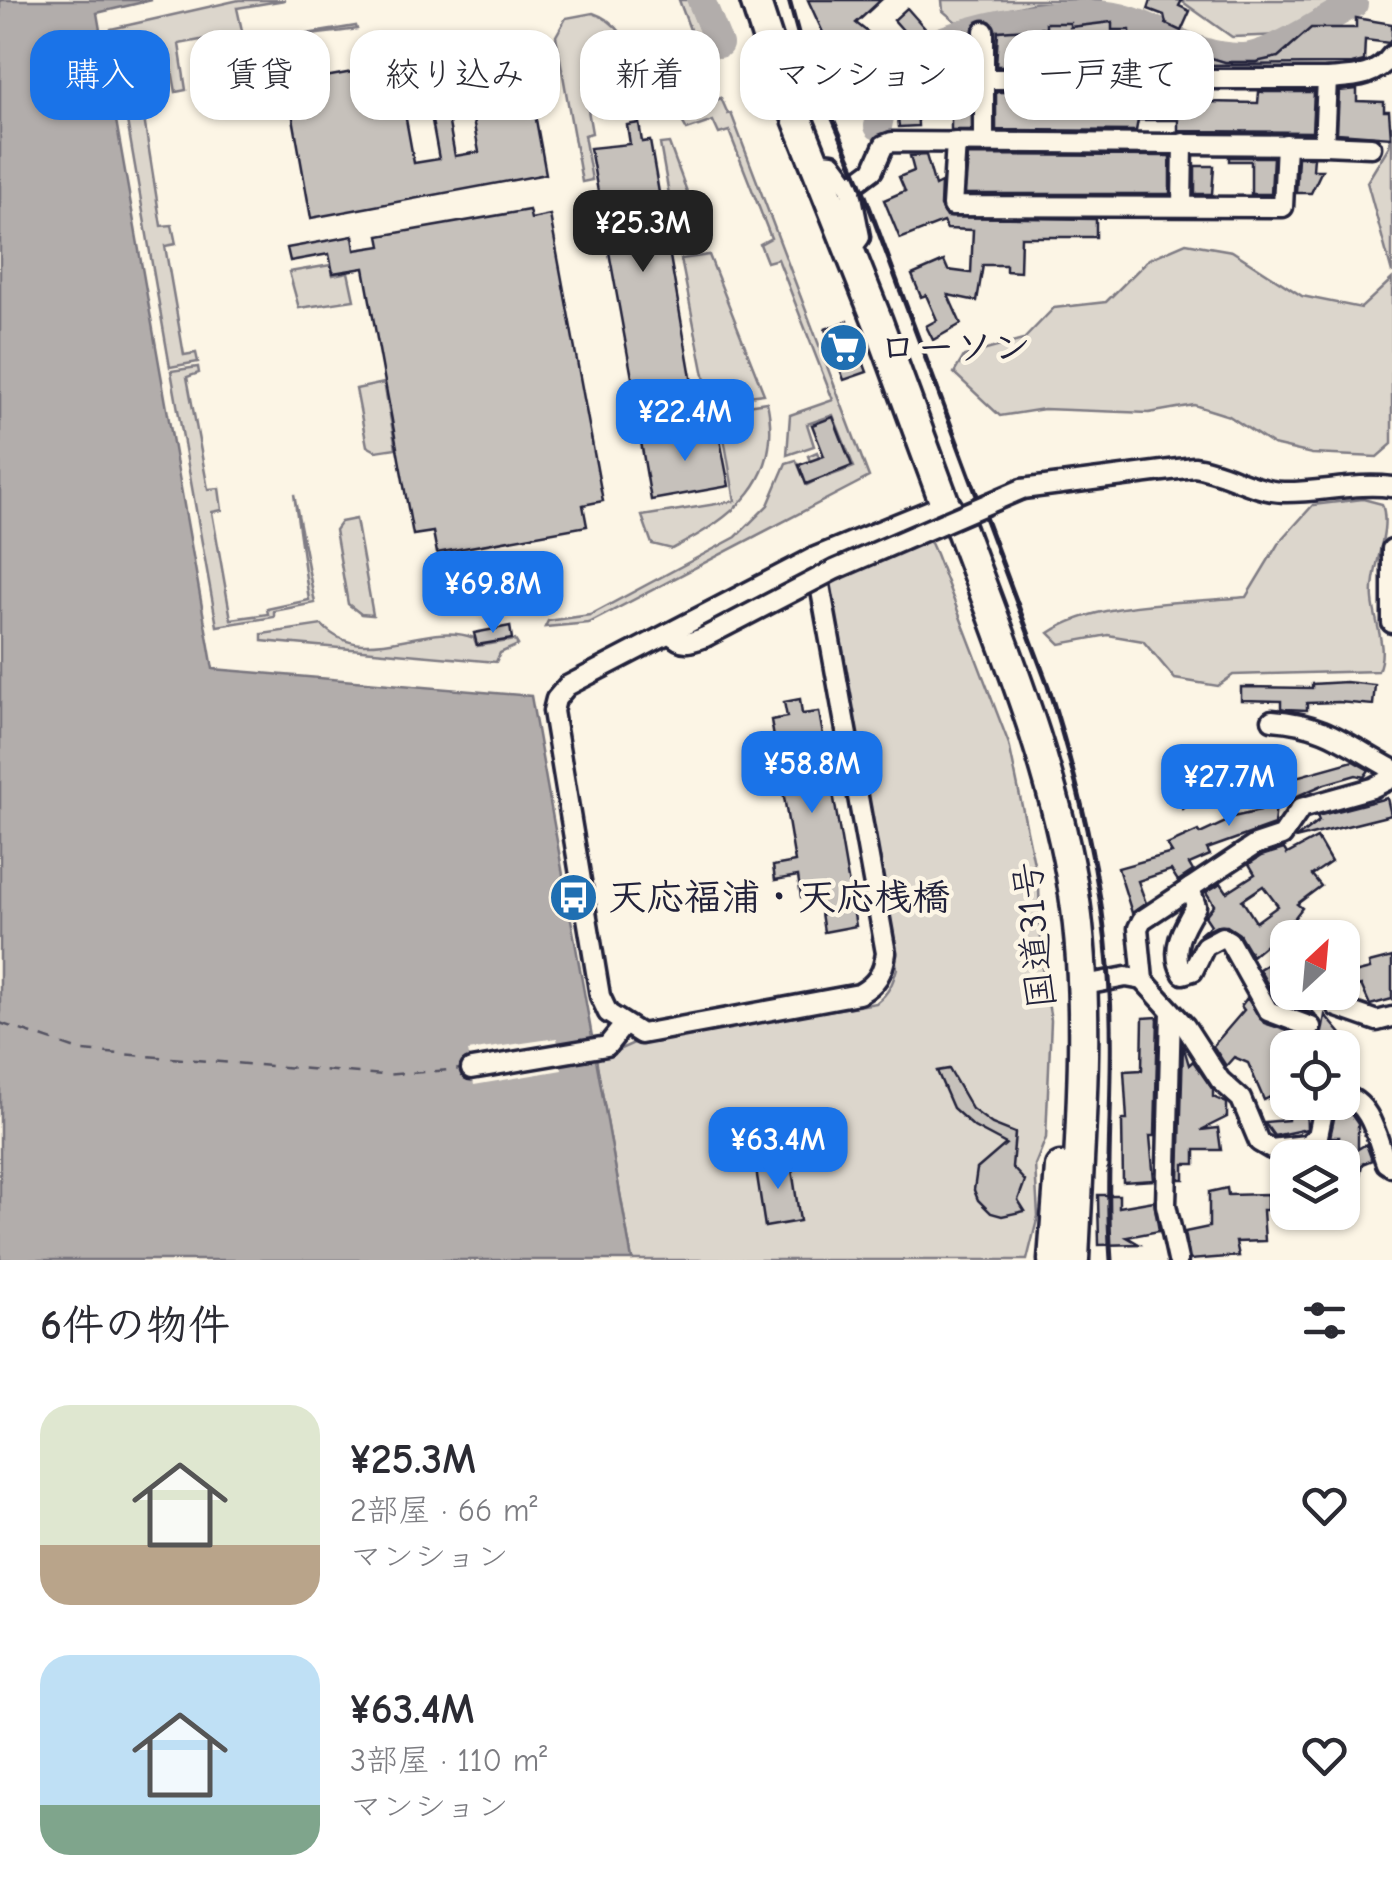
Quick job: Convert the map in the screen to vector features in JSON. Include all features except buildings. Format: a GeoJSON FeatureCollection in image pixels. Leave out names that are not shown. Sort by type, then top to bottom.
{"type":"FeatureCollection","features":[{"type":"Feature","properties":{"kind":"highway","name":"国道31号"},"geometry":{"type":"LineString","coordinates":[[755,0],[812,162],[850,250],[945,504],[961,530],[1036,734],[1074,896],[1079,952],[1081,1027],[1074,1260]]}},
{"type":"Feature","properties":{"kind":"highway","name":"国道31号"},"geometry":{"type":"LineString","coordinates":[[945,504],[949,535],[1020,742],[1049,858],[1062,936],[1064,1114],[1052,1260]]}},
{"type":"Feature","properties":{"kind":"street"},"geometry":{"type":"LineString","coordinates":[[984,31],[984,142]]}},
{"type":"Feature","properties":{"kind":"street"},"geometry":{"type":"LineString","coordinates":[[985,79],[1327,79],[1367,76],[1384,66],[1392,55]]}},
{"type":"Feature","properties":{"kind":"street"},"geometry":{"type":"LineString","coordinates":[[1324,144],[1327,79]]}},
{"type":"Feature","properties":{"kind":"street"},"geometry":{"type":"LineString","coordinates":[[956,142],[952,206],[1283,207],[1286,144]]}},
{"type":"Feature","properties":{"kind":"street"},"geometry":{"type":"LineString","coordinates":[[850,186],[873,170],[884,145],[1183,142],[1371,146]]}},
{"type":"Feature","properties":{"kind":"street"},"geometry":{"type":"LineString","coordinates":[[1182,206],[1183,142]]}},
{"type":"Feature","properties":{"kind":"street"},"geometry":{"type":"LineString","coordinates":[[812,162],[832,163],[850,186],[860,237],[850,250]]}},
{"type":"Feature","properties":{"kind":"street"},"geometry":{"type":"LineString","coordinates":[[670,633],[678,642],[688,644],[834,570],[1022,489],[1194,468],[1214,470],[1262,490],[1392,488]]}},
{"type":"Feature","properties":{"kind":"street"},"geometry":{"type":"LineString","coordinates":[[815,557],[886,952],[884,968],[874,986],[859,994],[641,1034],[608,1013],[600,996],[553,711],[556,698],[566,686],[815,557],[945,504]]}},
{"type":"Feature","properties":{"kind":"street"},"geometry":{"type":"LineString","coordinates":[[1392,549],[1392,623]]}},
{"type":"Feature","properties":{"kind":"street"},"geometry":{"type":"LineString","coordinates":[[1272,720],[1306,722],[1392,769]]}},
{"type":"Feature","properties":{"kind":"street"},"geometry":{"type":"LineString","coordinates":[[1322,1120],[1318,1136],[1306,1145],[1271,1148],[1259,1142],[1241,1100],[1212,1070],[1171,1011],[1142,980],[1138,928],[1142,920],[1255,844],[1282,836],[1301,808],[1372,788],[1392,778]]}},
{"type":"Feature","properties":{"kind":"street"},"geometry":{"type":"LineString","coordinates":[[1190,888],[1196,906],[1178,940],[1177,964],[1183,974],[1193,971],[1205,946],[1222,937],[1229,941],[1268,1011],[1312,1027]]}},
{"type":"Feature","properties":{"kind":"street"},"geometry":{"type":"LineString","coordinates":[[1079,952],[1094,957],[1096,1010],[1081,1027]]}},
{"type":"Feature","properties":{"kind":"street"},"geometry":{"type":"LineString","coordinates":[[1095,983],[1126,978],[1142,980]]}},
{"type":"Feature","properties":{"kind":"street"},"geometry":{"type":"LineString","coordinates":[[1344,1010],[1378,1021],[1392,1017]]}},
{"type":"Feature","properties":{"kind":"street"},"geometry":{"type":"LineString","coordinates":[[1171,1011],[1166,1204],[1178,1260]]}},
{"type":"Feature","properties":{"kind":"street"},"geometry":{"type":"LineString","coordinates":[[471,1069],[607,1046],[624,1026]]}},
{"type":"Feature","properties":{"kind":"street"},"geometry":{"type":"LineString","coordinates":[[1360,1103],[1386,1163],[1392,1168]]}},
{"type":"Feature","properties":{"kind":"shaded area"},"geometry":{"type":"Polygon","coordinates":[[[0,0],[152,0],[97,13],[100,30],[30,30],[30,120],[116,120],[213,669],[531,696],[632,1260],[0,1260],[0,0]]]}},
{"type":"Feature","properties":{"kind":"shaded area"},"geometry":{"type":"Polygon","coordinates":[[[239,0],[285,0],[237,8],[242,30],[190,30],[190,42],[179,44],[186,90],[176,92],[170,30],[111,29],[239,0]]]}},
{"type":"Feature","properties":{"kind":"shaded area"},"geometry":{"type":"Polygon","coordinates":[[[679,0],[688,0],[700,30],[690,30],[679,0]]]}},
{"type":"Feature","properties":{"kind":"shaded area"},"geometry":{"type":"Polygon","coordinates":[[[942,0],[1102,0],[1082,4],[1035,3],[956,22],[943,11],[942,0]]]}},
{"type":"Feature","properties":{"kind":"shaded area"},"geometry":{"type":"Polygon","coordinates":[[[1180,0],[1358,0],[1284,35],[1232,37],[1180,0]]]}},
{"type":"Feature","properties":{"kind":"shaded area"},"geometry":{"type":"Polygon","coordinates":[[[593,13],[619,30],[580,30],[580,120],[590,120],[592,133],[584,135],[592,180],[582,182],[560,58],[559,30],[566,18],[593,13]]]}},
{"type":"Feature","properties":{"kind":"shaded area"},"geometry":{"type":"Polygon","coordinates":[[[356,26],[357,29],[330,32],[356,26]]]}},
{"type":"Feature","properties":{"kind":"shaded area"},"geometry":{"type":"Polygon","coordinates":[[[720,98],[731,113],[869,477],[589,623],[545,627],[548,621],[590,615],[736,537],[768,505],[786,463],[796,460],[807,485],[817,480],[808,456],[817,452],[827,477],[854,467],[833,415],[807,424],[814,446],[787,455],[790,415],[833,400],[778,259],[767,262],[760,244],[771,238],[729,131],[719,134],[713,121],[687,130],[681,120],[720,120],[720,98]]]}},
{"type":"Feature","properties":{"kind":"shaded area"},"geometry":{"type":"Polygon","coordinates":[[[127,120],[144,120],[161,226],[172,225],[176,244],[165,246],[184,355],[196,353],[198,362],[170,367],[127,120]]]}},
{"type":"Feature","properties":{"kind":"shaded area"},"geometry":{"type":"Polygon","coordinates":[[[1392,125],[1392,273],[1367,182],[1389,146],[1392,125]]]}},
{"type":"Feature","properties":{"kind":"shaded area"},"geometry":{"type":"Polygon","coordinates":[[[669,143],[707,246],[679,250],[660,144],[669,143]]]}},
{"type":"Feature","properties":{"kind":"shaded area"},"geometry":{"type":"Polygon","coordinates":[[[1186,243],[1232,251],[1302,296],[1361,308],[1392,279],[1392,444],[1377,457],[1312,454],[1273,445],[1229,416],[1194,405],[1149,413],[1044,409],[1000,416],[954,373],[964,356],[1023,340],[1054,308],[1106,302],[1149,259],[1186,243]]]}},
{"type":"Feature","properties":{"kind":"shaded area"},"geometry":{"type":"Polygon","coordinates":[[[709,255],[764,394],[709,401],[681,259],[709,255]]]}},
{"type":"Feature","properties":{"kind":"shaded area"},"geometry":{"type":"Polygon","coordinates":[[[331,265],[333,275],[348,272],[354,300],[299,308],[289,272],[331,265]]]}},
{"type":"Feature","properties":{"kind":"shaded area"},"geometry":{"type":"Polygon","coordinates":[[[198,367],[199,373],[187,377],[208,489],[219,488],[222,510],[212,512],[231,619],[268,614],[267,609],[309,600],[294,494],[315,603],[274,611],[274,617],[217,626],[171,371],[198,367]]]}},
{"type":"Feature","properties":{"kind":"shaded area"},"geometry":{"type":"Polygon","coordinates":[[[384,383],[396,448],[376,451],[367,446],[356,389],[384,383]]]}},
{"type":"Feature","properties":{"kind":"shaded area"},"geometry":{"type":"Polygon","coordinates":[[[767,402],[768,453],[749,493],[695,537],[672,549],[652,544],[642,516],[735,501],[719,409],[767,402]]]}},
{"type":"Feature","properties":{"kind":"shaded area"},"geometry":{"type":"Polygon","coordinates":[[[1363,499],[1382,504],[1384,515],[1373,588],[1381,645],[1378,671],[1233,675],[1218,686],[1175,679],[1143,641],[1108,635],[1060,644],[1049,633],[1069,622],[1117,609],[1246,597],[1278,544],[1313,505],[1363,499]]]}},
{"type":"Feature","properties":{"kind":"shaded area"},"geometry":{"type":"Polygon","coordinates":[[[356,519],[373,615],[361,614],[348,604],[335,530],[341,522],[356,519]]]}},
{"type":"Feature","properties":{"kind":"shaded area"},"geometry":{"type":"Polygon","coordinates":[[[921,537],[931,543],[936,554],[1009,744],[1039,888],[1042,967],[1051,1020],[1046,1138],[1035,1165],[1038,1216],[1027,1260],[632,1260],[596,1060],[636,1042],[876,1003],[892,983],[897,968],[827,587],[831,575],[921,537]]]}},
{"type":"Feature","properties":{"kind":"shaded area"},"geometry":{"type":"Polygon","coordinates":[[[322,625],[339,638],[357,643],[455,634],[474,638],[477,646],[515,640],[518,645],[500,653],[496,662],[262,641],[262,634],[322,625]]]}},
{"type":"Feature","properties":{"kind":"pier"},"geometry":{"type":"Polygon","coordinates":[[[557,1038],[562,1070],[474,1085],[468,1051],[557,1038]]]}},
{"type":"Feature","properties":{"kind":"waterway"},"geometry":{"type":"LineString","coordinates":[[701,0],[713,30]]}},
{"type":"Feature","properties":{"kind":"waterway"},"geometry":{"type":"LineString","coordinates":[[878,126],[888,85],[902,63],[920,51],[973,30],[1065,15],[1115,16],[1208,53],[1244,57],[1284,43],[1354,4]]}},
{"type":"Feature","properties":{"kind":"ferry route"},"geometry":{"type":"LineString","coordinates":[[0,1023],[82,1051],[383,1075],[463,1069]]}},
{"type":"Feature","properties":{"kind":"railway"},"geometry":{"type":"LineString","coordinates":[[789,0],[801,44],[860,182],[1048,686],[1079,794],[1095,866],[1109,977],[1111,1260]]}},
{"type":"Feature","properties":{"kind":"place","name":"ローソン"},"geometry":{"type":"Point","coordinates":[844,348]}},
{"type":"Feature","properties":{"kind":"place","name":"天応福浦・天応桟橋"},"geometry":{"type":"Point","coordinates":[573,898]}}]}
